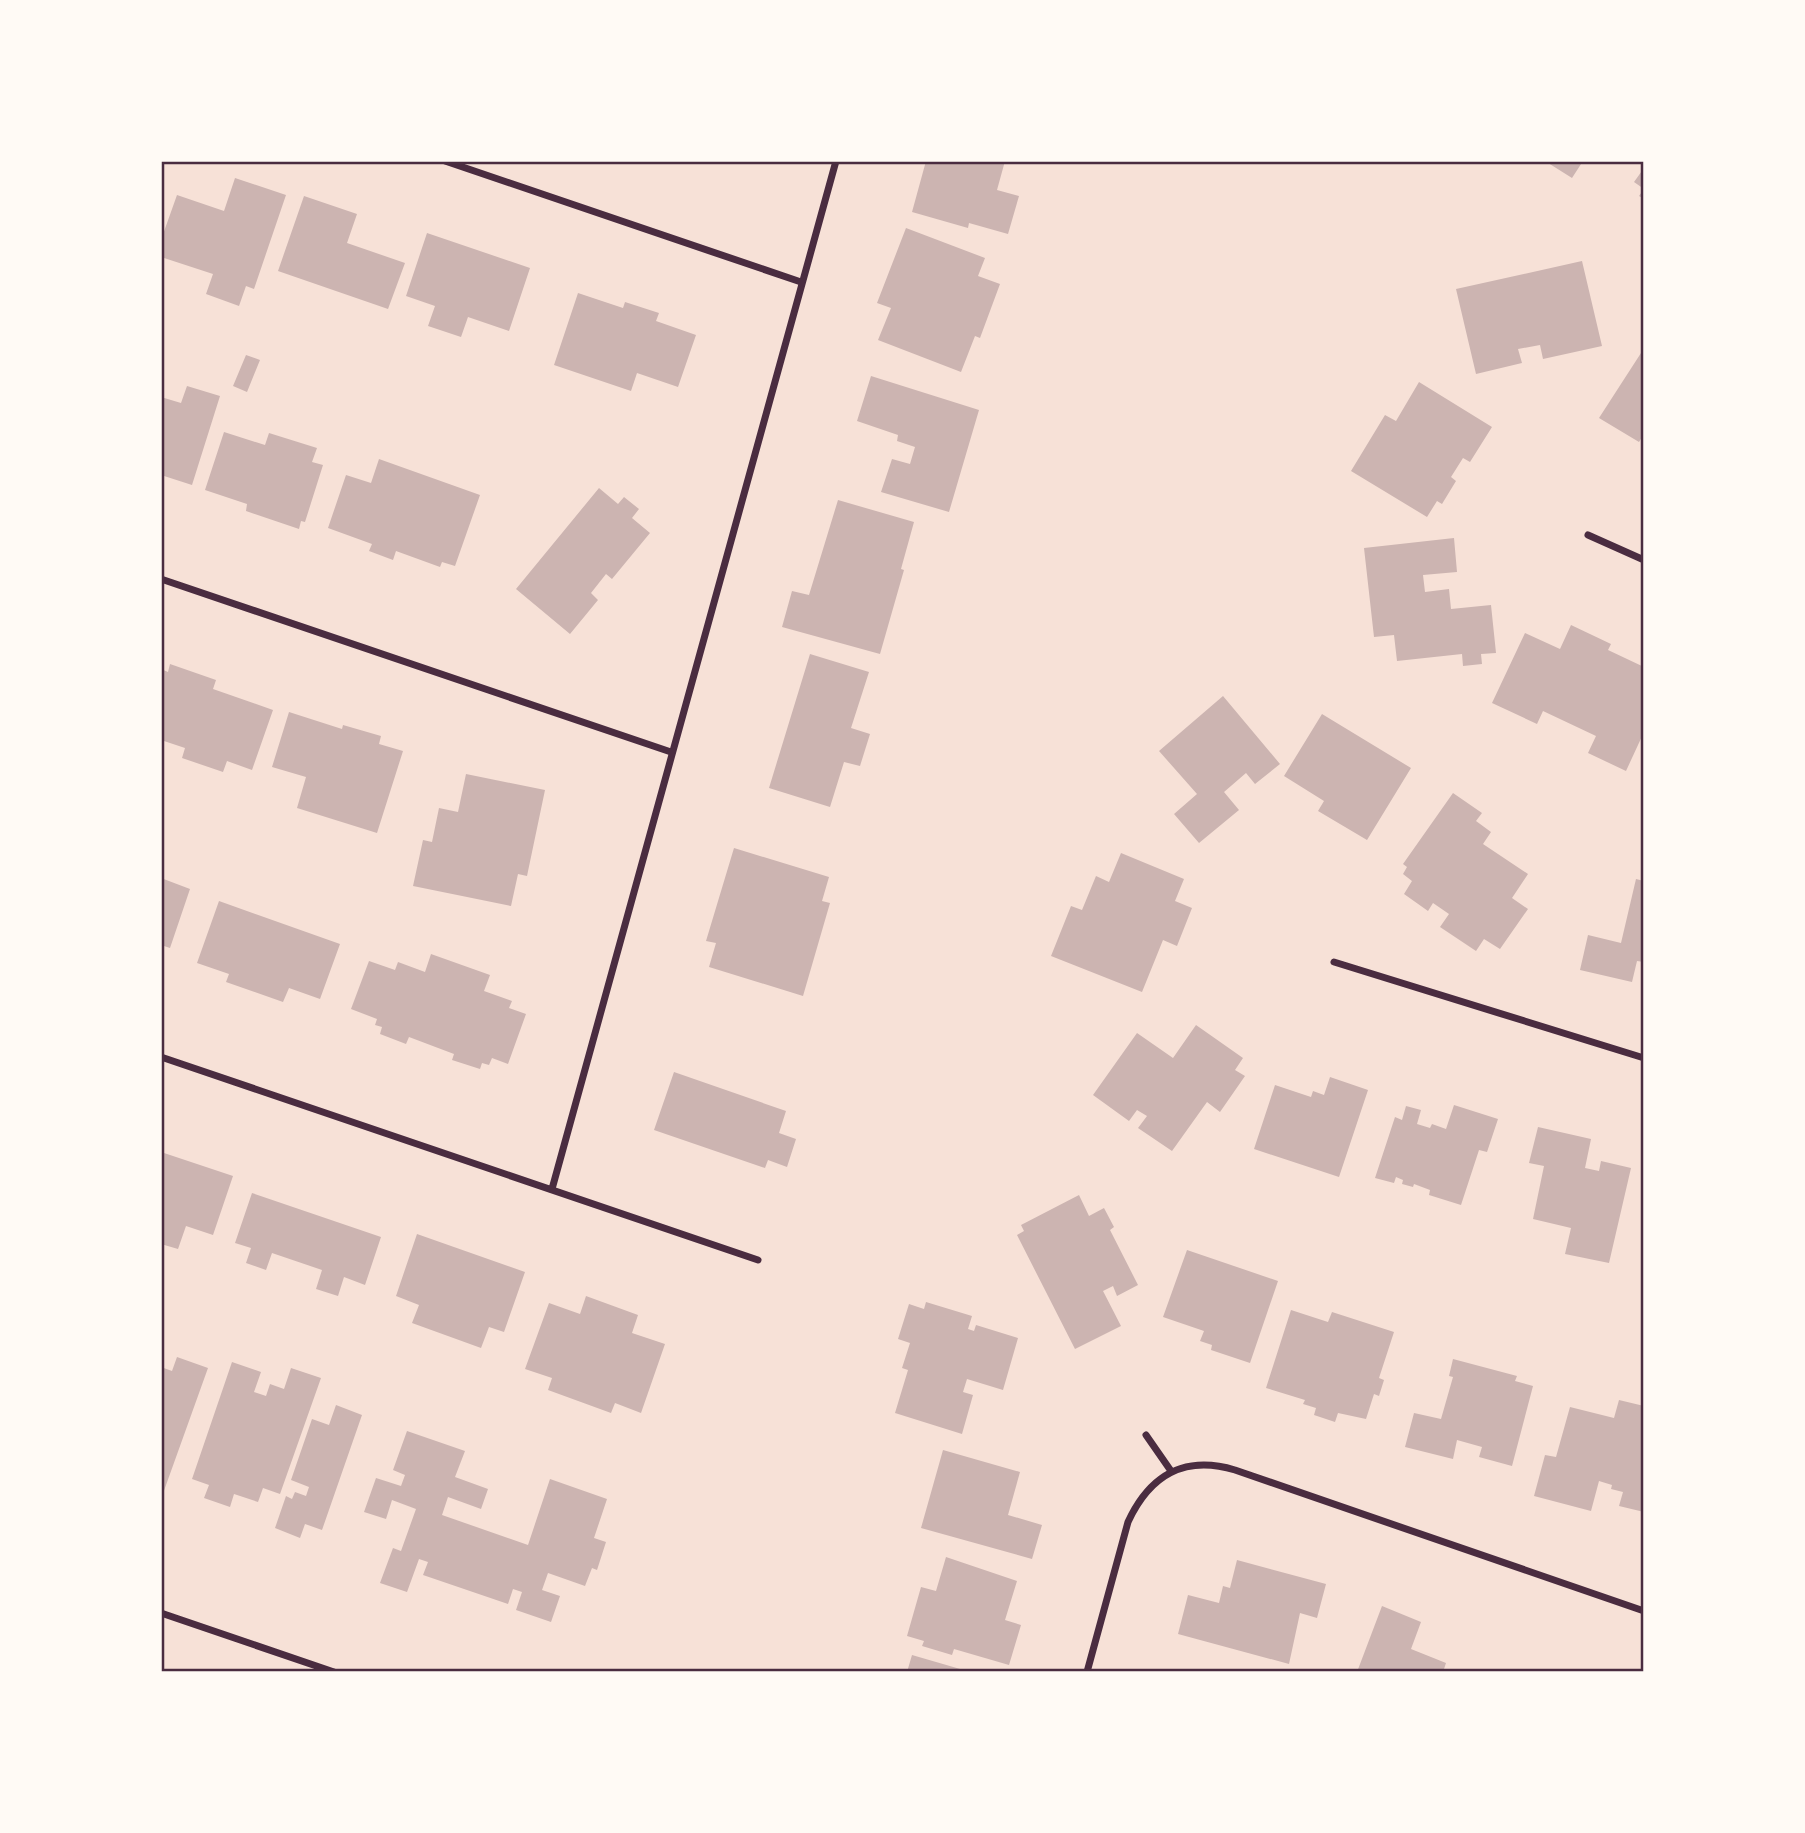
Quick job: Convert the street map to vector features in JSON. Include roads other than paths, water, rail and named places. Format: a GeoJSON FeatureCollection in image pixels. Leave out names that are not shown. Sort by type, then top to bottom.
{"type":"FeatureCollection","features":[{"type":"Feature","properties":{"kind":"street"},"geometry":{"type":"LineString","coordinates":[[444,161],[801,282]]}},
{"type":"Feature","properties":{"kind":"street"},"geometry":{"type":"LineString","coordinates":[[552,1189],[836,161]]}},
{"type":"Feature","properties":{"kind":"street"},"geometry":{"type":"LineString","coordinates":[[1588,535],[1644,561]]}},
{"type":"Feature","properties":{"kind":"street"},"geometry":{"type":"LineString","coordinates":[[161,579],[671,752]]}},
{"type":"Feature","properties":{"kind":"street"},"geometry":{"type":"LineString","coordinates":[[1334,962],[1644,1058]]}},
{"type":"Feature","properties":{"kind":"street"},"geometry":{"type":"LineString","coordinates":[[161,1057],[758,1260]]}},
{"type":"Feature","properties":{"kind":"street"},"geometry":{"type":"LineString","coordinates":[[1146,1435],[1171,1471]]}},
{"type":"Feature","properties":{"kind":"street"},"geometry":{"type":"LineString","coordinates":[[1087,1672],[1134,1508],[1145,1493],[1171,1471],[1186,1465],[1219,1465],[1644,1611]]}},
{"type":"Feature","properties":{"kind":"street"},"geometry":{"type":"LineString","coordinates":[[161,1613],[334,1672]]}}]}
